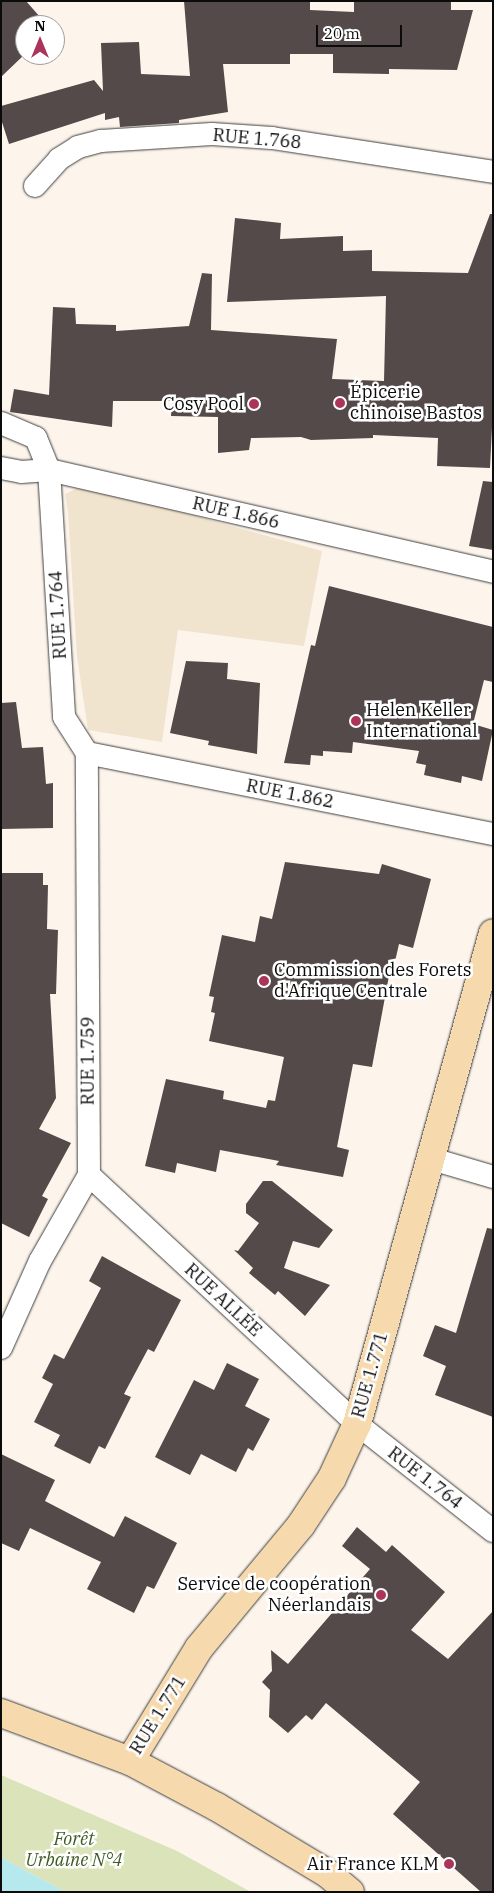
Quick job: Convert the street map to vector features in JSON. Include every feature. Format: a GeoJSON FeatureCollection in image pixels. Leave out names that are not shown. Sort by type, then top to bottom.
{"type":"FeatureCollection","features":[{"type":"Feature","properties":{"kind":"street","name":"RUE 1.768"},"geometry":{"type":"LineString","coordinates":[[35,186],[59,159],[78,147],[101,141],[212,134],[272,138],[493,172]]}},
{"type":"Feature","properties":{"kind":"street"},"geometry":{"type":"LineString","coordinates":[[1,423],[36,438],[49,470]]}},
{"type":"Feature","properties":{"kind":"street","name":"RUE 1.866"},"geometry":{"type":"LineString","coordinates":[[1,468],[21,472],[49,470],[493,572]]}},
{"type":"Feature","properties":{"kind":"street","name":"RUE 1.764"},"geometry":{"type":"LineString","coordinates":[[49,470],[64,717],[87,754]]}},
{"type":"Feature","properties":{"kind":"street","name":"RUE 1.862"},"geometry":{"type":"LineString","coordinates":[[87,754],[493,834]]}},
{"type":"Feature","properties":{"kind":"street","name":"RUE 1.759"},"geometry":{"type":"LineString","coordinates":[[87,754],[89,1176]]}},
{"type":"Feature","properties":{"kind":"street","name":"RUE 1.771"},"geometry":{"type":"LineString","coordinates":[[130,1761],[199,1648],[301,1525],[332,1478],[357,1424],[432,1159],[493,933]]}},
{"type":"Feature","properties":{"kind":"street"},"geometry":{"type":"LineString","coordinates":[[432,1159],[493,1178]]}},
{"type":"Feature","properties":{"kind":"street"},"geometry":{"type":"LineString","coordinates":[[1,1348],[40,1260],[89,1176]]}},
{"type":"Feature","properties":{"kind":"street","name":"RUE ALLÉE"},"geometry":{"type":"LineString","coordinates":[[89,1176],[357,1424]]}},
{"type":"Feature","properties":{"kind":"street","name":"RUE 1.764"},"geometry":{"type":"LineString","coordinates":[[357,1424],[493,1531]]}},
{"type":"Feature","properties":{"kind":"street"},"geometry":{"type":"LineString","coordinates":[[1,1713],[130,1761],[217,1806],[327,1873],[350,1892]]}},
{"type":"Feature","properties":{"kind":"shaded area"},"geometry":{"type":"Polygon","coordinates":[[[84,485],[322,551],[304,646],[178,630],[162,742],[88,730],[77,657],[68,512],[65,494],[84,485]]]}},
{"type":"Feature","properties":{"kind":"green space","name":"Forêt Urbaine N°4"},"geometry":{"type":"Polygon","coordinates":[[[1,1775],[177,1851],[251,1892],[65,1892],[1,1857],[1,1775]]]}},
{"type":"Feature","properties":{"kind":"water"},"geometry":{"type":"Polygon","coordinates":[[[1,1857],[65,1892],[1,1892],[1,1857]]]}},
{"type":"Feature","properties":{"kind":"building"},"geometry":{"type":"Polygon","coordinates":[[[1,1],[26,1],[38,15],[15,15],[15,64],[1,77],[1,1]]]}},
{"type":"Feature","properties":{"kind":"building"},"geometry":{"type":"Polygon","coordinates":[[[184,1],[310,1],[310,10],[354,12],[354,1],[451,1],[451,10],[473,10],[457,70],[389,69],[389,74],[333,73],[333,54],[290,54],[290,64],[223,64],[228,112],[179,120],[179,123],[120,127],[119,117],[105,120],[105,113],[9,144],[1,119],[1,106],[94,80],[103,91],[101,43],[139,42],[141,74],[190,76],[184,1]]]}},
{"type":"Feature","properties":{"kind":"building"},"geometry":{"type":"Polygon","coordinates":[[[490,214],[493,214],[493,407],[490,468],[437,466],[438,438],[373,435],[373,438],[311,440],[301,437],[251,438],[249,450],[218,453],[218,417],[171,416],[172,401],[113,401],[112,427],[10,412],[14,389],[49,395],[53,307],[75,308],[76,324],[116,325],[116,331],[189,326],[202,273],[212,274],[211,330],[337,339],[332,379],[384,381],[386,296],[227,302],[235,218],[281,223],[280,239],[343,236],[343,251],[372,250],[372,271],[468,273],[490,214]]]}},
{"type":"Feature","properties":{"kind":"building"},"geometry":{"type":"Polygon","coordinates":[[[483,481],[493,482],[493,550],[469,546],[483,481]]]}},
{"type":"Feature","properties":{"kind":"building"},"geometry":{"type":"Polygon","coordinates":[[[329,586],[493,627],[493,682],[484,680],[473,724],[493,730],[482,781],[462,776],[461,783],[424,775],[426,765],[416,763],[419,751],[353,742],[352,753],[323,751],[323,756],[311,755],[310,765],[284,763],[311,645],[315,646],[329,586]]]}},
{"type":"Feature","properties":{"kind":"building"},"geometry":{"type":"Polygon","coordinates":[[[186,661],[228,663],[227,679],[260,683],[257,754],[208,745],[209,741],[170,733],[186,661]]]}},
{"type":"Feature","properties":{"kind":"building"},"geometry":{"type":"Polygon","coordinates":[[[16,702],[22,748],[43,747],[46,784],[53,783],[53,828],[1,829],[1,703],[16,702]]]}},
{"type":"Feature","properties":{"kind":"building"},"geometry":{"type":"Polygon","coordinates":[[[285,862],[379,874],[382,864],[431,879],[413,948],[399,944],[394,966],[391,965],[372,1067],[353,1064],[337,1147],[349,1150],[343,1177],[276,1165],[279,1161],[220,1150],[216,1172],[177,1163],[175,1173],[145,1166],[166,1079],[224,1091],[223,1099],[266,1108],[268,1100],[275,1101],[284,1057],[209,1041],[215,1013],[211,1012],[214,997],[209,996],[222,935],[255,942],[260,916],[272,919],[285,862]]]}},
{"type":"Feature","properties":{"kind":"building"},"geometry":{"type":"Polygon","coordinates":[[[1,873],[43,873],[43,885],[48,885],[47,929],[58,930],[56,994],[50,994],[56,1098],[39,1129],[71,1143],[42,1196],[48,1199],[29,1237],[1,1223],[1,873]]]}},
{"type":"Feature","properties":{"kind":"building"},"geometry":{"type":"Polygon","coordinates":[[[263,1181],[272,1181],[333,1230],[319,1248],[293,1241],[284,1268],[330,1285],[305,1316],[278,1291],[275,1295],[249,1273],[253,1268],[234,1250],[238,1251],[259,1223],[246,1213],[246,1204],[263,1181]]]}},
{"type":"Feature","properties":{"kind":"building"},"geometry":{"type":"Polygon","coordinates":[[[487,1228],[493,1229],[493,1417],[435,1395],[446,1366],[423,1356],[435,1325],[456,1333],[487,1228]]]}},
{"type":"Feature","properties":{"kind":"building"},"geometry":{"type":"Polygon","coordinates":[[[102,1256],[181,1300],[154,1352],[148,1349],[124,1394],[131,1397],[105,1449],[99,1446],[90,1464],[54,1446],[60,1435],[34,1422],[53,1384],[42,1378],[54,1354],[64,1359],[101,1288],[89,1281],[102,1256]]]}},
{"type":"Feature","properties":{"kind":"building"},"geometry":{"type":"Polygon","coordinates":[[[227,1363],[259,1379],[245,1406],[270,1419],[253,1451],[248,1448],[236,1472],[201,1454],[190,1475],[155,1457],[194,1380],[214,1390],[227,1363]]]}},
{"type":"Feature","properties":{"kind":"building"},"geometry":{"type":"Polygon","coordinates":[[[1,1454],[55,1480],[45,1501],[114,1537],[125,1516],[177,1543],[154,1589],[147,1586],[134,1613],[87,1589],[101,1562],[30,1528],[19,1551],[1,1543],[1,1454]]]}},
{"type":"Feature","properties":{"kind":"building"},"geometry":{"type":"Polygon","coordinates":[[[357,1527],[386,1552],[392,1545],[445,1592],[411,1630],[448,1659],[493,1611],[493,1892],[481,1892],[393,1814],[420,1782],[326,1703],[312,1720],[306,1715],[288,1733],[269,1717],[270,1690],[262,1682],[272,1671],[271,1650],[288,1664],[370,1569],[342,1546],[357,1527]]]}},
{"type":"Feature","properties":{"kind":"place","name":"Épicerie chinoise Bastos"},"geometry":{"type":"Point","coordinates":[340,403]}},
{"type":"Feature","properties":{"kind":"place","name":"Cosy Pool"},"geometry":{"type":"Point","coordinates":[254,404]}},
{"type":"Feature","properties":{"kind":"place","name":"Helen Keller International"},"geometry":{"type":"Point","coordinates":[356,721]}},
{"type":"Feature","properties":{"kind":"place","name":"Commission des Forets d'Afrique Centrale"},"geometry":{"type":"Point","coordinates":[264,981]}},
{"type":"Feature","properties":{"kind":"place","name":"Service de coopération Néerlandais"},"geometry":{"type":"Point","coordinates":[381,1595]}},
{"type":"Feature","properties":{"kind":"place","name":"Air France KLM"},"geometry":{"type":"Point","coordinates":[449,1864]}}]}
